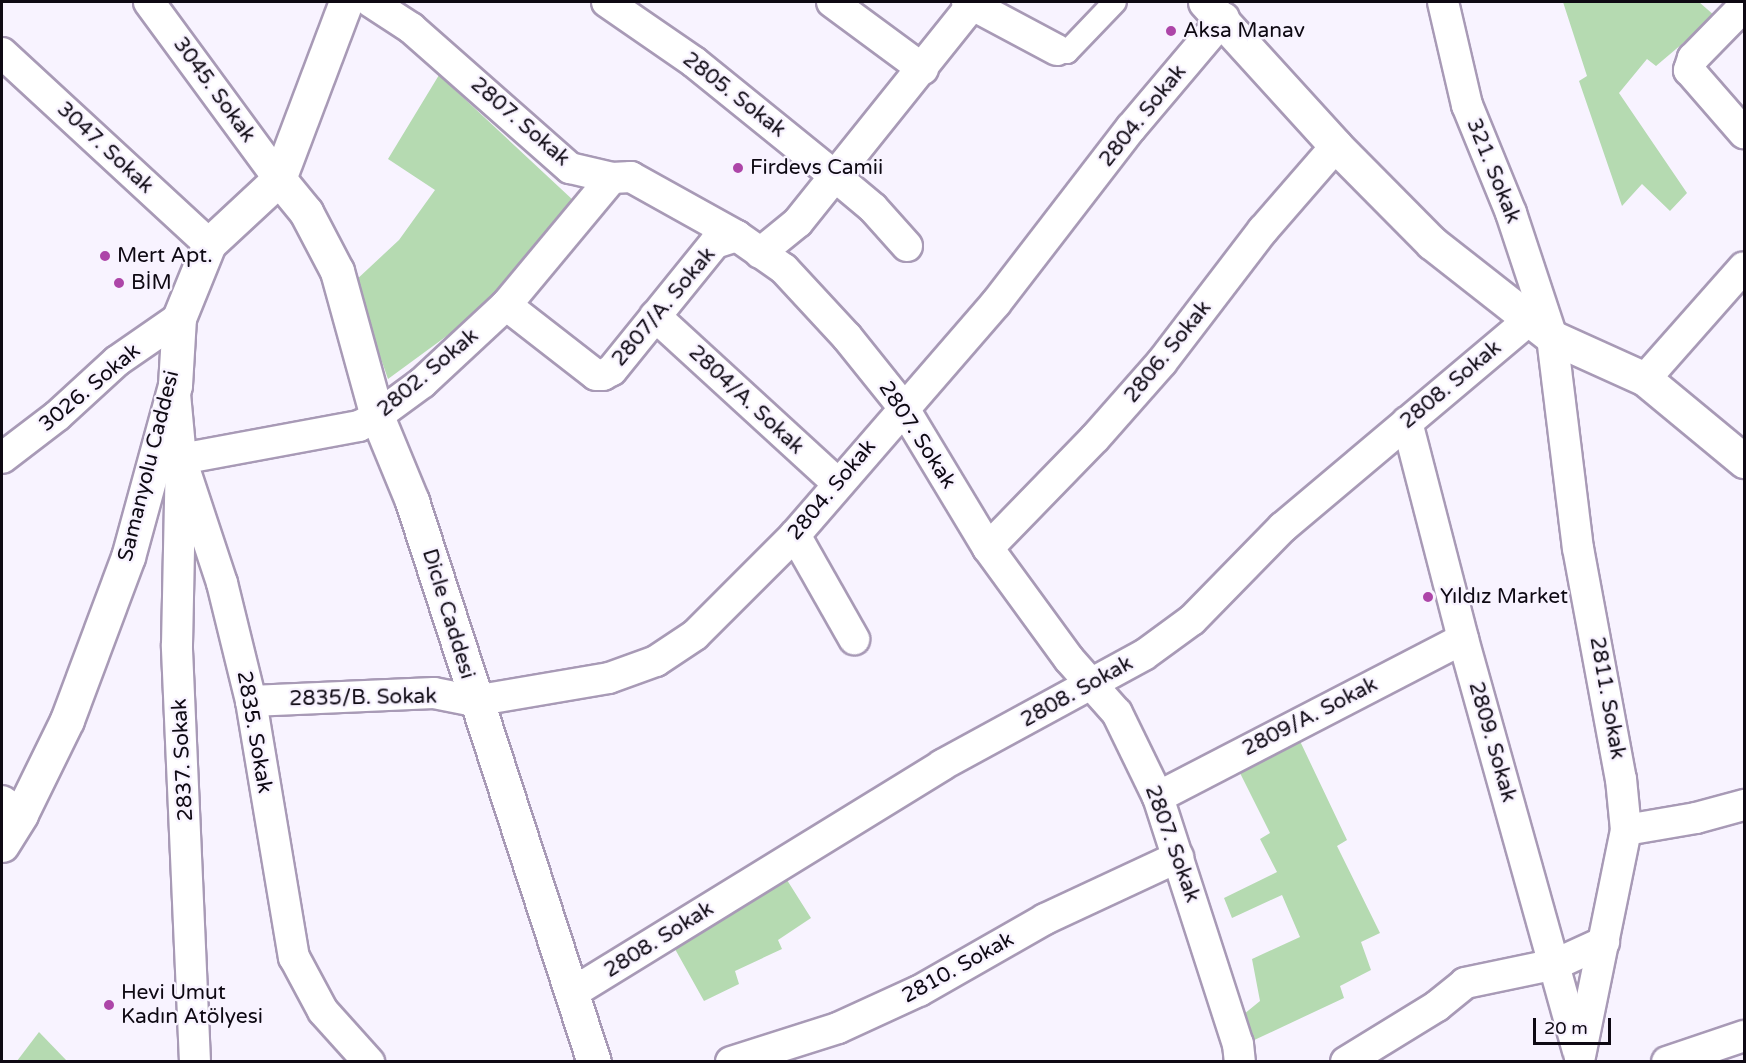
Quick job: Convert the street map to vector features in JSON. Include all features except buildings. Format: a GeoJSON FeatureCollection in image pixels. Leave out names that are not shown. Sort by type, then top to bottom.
{"type":"FeatureCollection","features":[{"type":"Feature","properties":{"kind":"street","name":"3045. Sokak"},"geometry":{"type":"LineString","coordinates":[[149,2],[279,179]]}},
{"type":"Feature","properties":{"kind":"street","name":"Samanyolu Caddesi"},"geometry":{"type":"LineString","coordinates":[[2,845],[11,808],[67,720],[128,557],[175,385],[179,318],[209,244],[279,179],[346,2]]}},
{"type":"Feature","properties":{"kind":"street","name":"2807. Sokak"},"geometry":{"type":"LineString","coordinates":[[371,2],[411,28],[570,168],[612,178],[631,177],[748,244],[792,278],[903,407],[988,548],[1069,659],[1118,713],[1158,797],[1238,1044],[1240,1062]]}},
{"type":"Feature","properties":{"kind":"street","name":"2805. Sokak"},"geometry":{"type":"LineString","coordinates":[[607,2],[694,62],[836,177],[899,233],[907,246]]}},
{"type":"Feature","properties":{"kind":"street"},"geometry":{"type":"LineString","coordinates":[[832,2],[923,69]]}},
{"type":"Feature","properties":{"kind":"street"},"geometry":{"type":"LineString","coordinates":[[969,3],[1057,50],[1067,52],[1115,2]]}},
{"type":"Feature","properties":{"kind":"street","name":"321. Sokak"},"geometry":{"type":"LineString","coordinates":[[1443,2],[1467,105],[1511,213],[1541,328]]}},
{"type":"Feature","properties":{"kind":"street","name":"2807/A. Sokak"},"geometry":{"type":"LineString","coordinates":[[506,305],[596,375],[612,370],[715,243],[748,244],[784,237],[836,177],[923,69],[969,3]]}},
{"type":"Feature","properties":{"kind":"street"},"geometry":{"type":"LineString","coordinates":[[1744,6],[1693,58],[1689,70],[1744,133]]}},
{"type":"Feature","properties":{"kind":"street"},"geometry":{"type":"LineString","coordinates":[[1219,9],[1336,146],[1432,243],[1541,328],[1645,379],[1744,461]]}},
{"type":"Feature","properties":{"kind":"street","name":"2804. Sokak"},"geometry":{"type":"LineString","coordinates":[[474,701],[609,678],[656,661],[695,634],[795,535],[837,483],[996,303],[1131,128],[1219,9]]}},
{"type":"Feature","properties":{"kind":"street","name":"3047. Sokak"},"geometry":{"type":"LineString","coordinates":[[2,53],[209,244]]}},
{"type":"Feature","properties":{"kind":"street","name":"2806. Sokak"},"geometry":{"type":"LineString","coordinates":[[988,548],[1155,370],[1263,230],[1336,146]]}},
{"type":"Feature","properties":{"kind":"street","name":"2802. Sokak"},"geometry":{"type":"LineString","coordinates":[[182,459],[359,426],[377,416],[422,383],[506,305],[612,178]]}},
{"type":"Feature","properties":{"kind":"street","name":"Dicle Caddesi"},"geometry":{"type":"LineString","coordinates":[[279,179],[306,212],[337,271],[377,416],[412,501],[474,701],[594,1062]]}},
{"type":"Feature","properties":{"kind":"street"},"geometry":{"type":"LineString","coordinates":[[1645,379],[1744,267]]}},
{"type":"Feature","properties":{"kind":"street","name":"2804/A. Sokak"},"geometry":{"type":"LineString","coordinates":[[655,316],[837,483]]}},
{"type":"Feature","properties":{"kind":"street","name":"3026. Sokak"},"geometry":{"type":"LineString","coordinates":[[2,458],[57,416],[117,361],[179,318]]}},
{"type":"Feature","properties":{"kind":"street","name":"2808. Sokak"},"geometry":{"type":"LineString","coordinates":[[572,993],[942,765],[1093,685],[1144,655],[1192,620],[1283,527],[1407,422],[1541,328]]}},
{"type":"Feature","properties":{"kind":"street","name":"2811. Sokak"},"geometry":{"type":"LineString","coordinates":[[1541,328],[1578,548],[1611,712],[1626,830],[1580,1059]]}},
{"type":"Feature","properties":{"kind":"street","name":"2835. Sokak"},"geometry":{"type":"LineString","coordinates":[[175,385],[182,459],[222,583],[251,701],[294,957],[323,1011],[369,1062]]}},
{"type":"Feature","properties":{"kind":"street","name":"2809. Sokak"},"geometry":{"type":"LineString","coordinates":[[1407,422],[1463,639],[1556,964],[1580,1059]]}},
{"type":"Feature","properties":{"kind":"street","name":"2837. Sokak"},"geometry":{"type":"LineString","coordinates":[[182,459],[177,645],[195,1062]]}},
{"type":"Feature","properties":{"kind":"street"},"geometry":{"type":"LineString","coordinates":[[795,535],[854,639]]}},
{"type":"Feature","properties":{"kind":"street","name":"2809/A. Sokak"},"geometry":{"type":"LineString","coordinates":[[1158,797],[1463,639]]}},
{"type":"Feature","properties":{"kind":"street","name":"2835/B. Sokak"},"geometry":{"type":"LineString","coordinates":[[251,701],[435,693],[474,701]]}},
{"type":"Feature","properties":{"kind":"street"},"geometry":{"type":"LineString","coordinates":[[1626,830],[1696,819],[1744,806]]}},
{"type":"Feature","properties":{"kind":"street","name":"2810. Sokak"},"geometry":{"type":"LineString","coordinates":[[731,1062],[838,1028],[919,992],[1045,919],[1178,858]]}},
{"type":"Feature","properties":{"kind":"street"},"geometry":{"type":"LineString","coordinates":[[1346,1062],[1437,1006],[1465,983],[1556,964],[1604,942]]}},
{"type":"Feature","properties":{"kind":"street"},"geometry":{"type":"LineString","coordinates":[[1667,1062],[1744,1035]]}},
{"type":"Feature","properties":{"kind":"green space"},"geometry":{"type":"Polygon","coordinates":[[[1563,2],[1699,2],[1715,16],[1656,66],[1647,59],[1619,93],[1687,193],[1670,211],[1642,184],[1622,206],[1579,81],[1587,76],[1563,2]]]}},
{"type":"Feature","properties":{"kind":"green space"},"geometry":{"type":"Polygon","coordinates":[[[439,75],[574,201],[474,316],[388,379],[354,282],[399,240],[435,190],[388,159],[439,75]]]}},
{"type":"Feature","properties":{"kind":"green space"},"geometry":{"type":"Polygon","coordinates":[[[1299,739],[1347,840],[1337,846],[1380,933],[1361,942],[1371,970],[1340,986],[1344,998],[1250,1042],[1238,1019],[1260,1001],[1252,959],[1300,937],[1282,895],[1232,918],[1224,898],[1277,872],[1260,839],[1270,833],[1236,765],[1299,739]]]}},
{"type":"Feature","properties":{"kind":"green space"},"geometry":{"type":"Polygon","coordinates":[[[787,880],[811,918],[778,940],[782,949],[735,971],[739,984],[704,1001],[675,949],[787,880]]]}},
{"type":"Feature","properties":{"kind":"green space"},"geometry":{"type":"Polygon","coordinates":[[[39,1032],[67,1061],[17,1061],[39,1032]]]}},
{"type":"Feature","properties":{"kind":"place","name":"Aksa Manav"},"geometry":{"type":"Point","coordinates":[1171,31]}},
{"type":"Feature","properties":{"kind":"place","name":"Firdevs Camii"},"geometry":{"type":"Point","coordinates":[738,168]}},
{"type":"Feature","properties":{"kind":"place","name":"Mert Apt."},"geometry":{"type":"Point","coordinates":[105,256]}},
{"type":"Feature","properties":{"kind":"place","name":"BİM"},"geometry":{"type":"Point","coordinates":[119,283]}},
{"type":"Feature","properties":{"kind":"place","name":"Yıldız Market"},"geometry":{"type":"Point","coordinates":[1428,597]}},
{"type":"Feature","properties":{"kind":"place","name":"Hevi Umut Kadın Atölyesi"},"geometry":{"type":"Point","coordinates":[109,1005]}}]}
